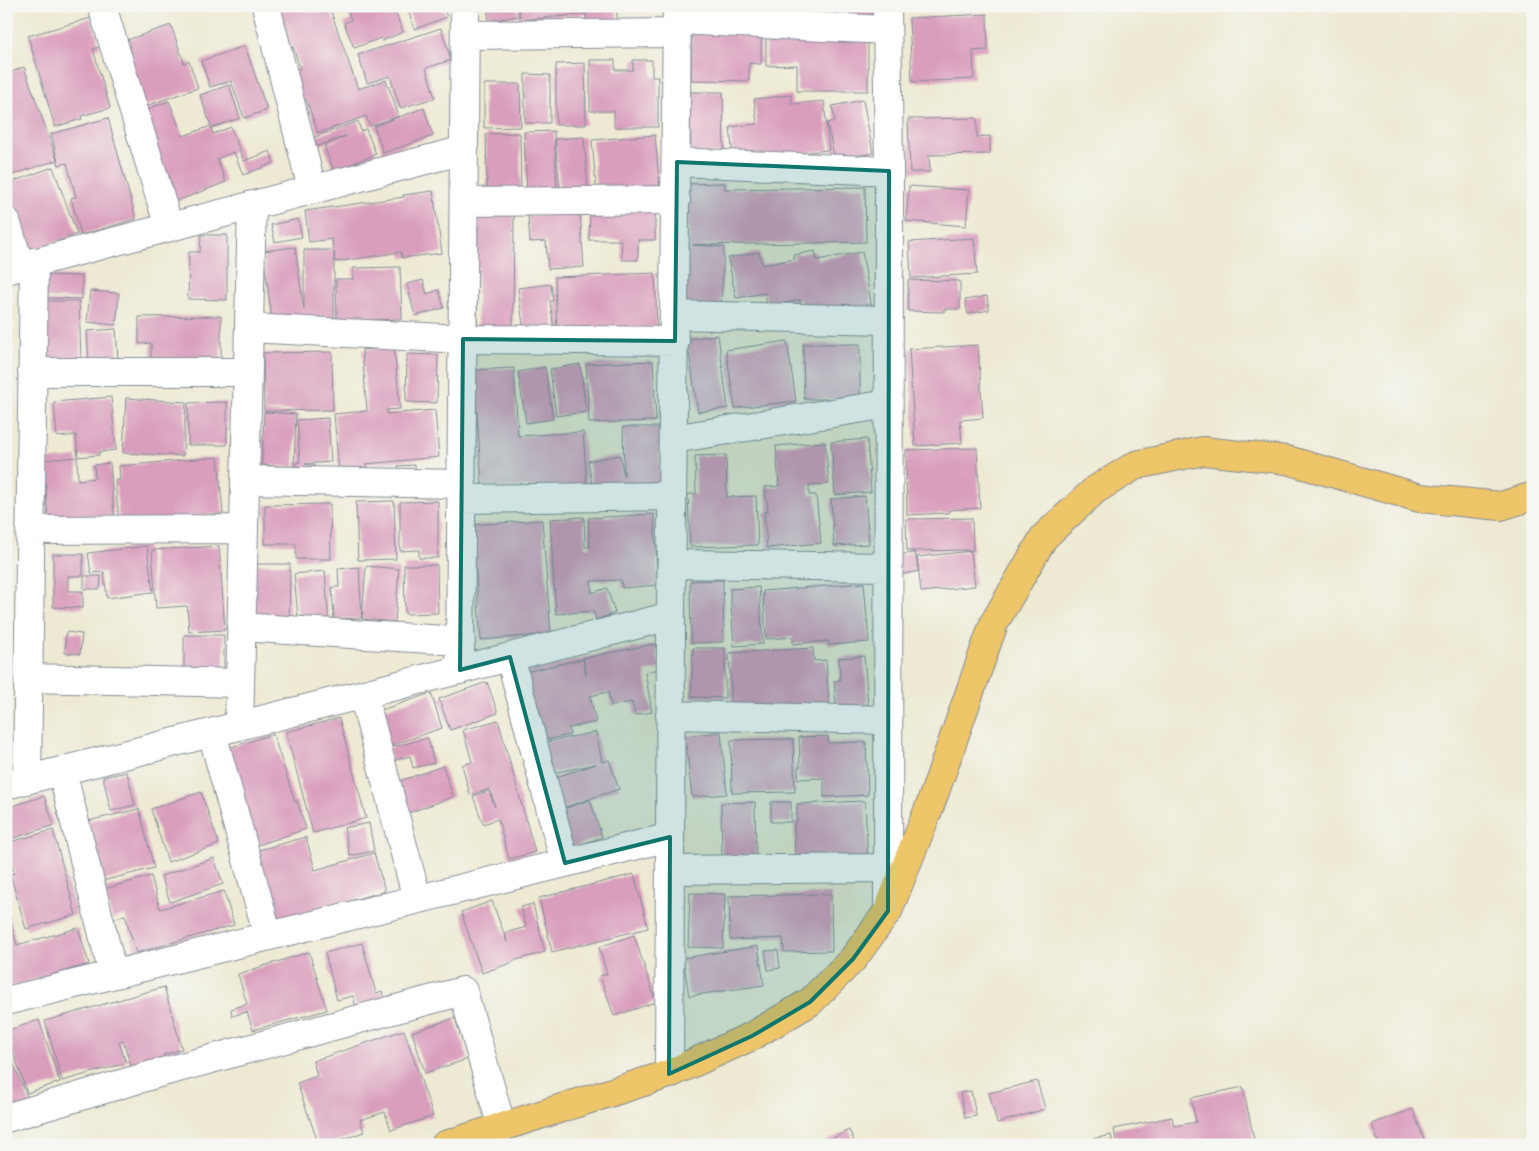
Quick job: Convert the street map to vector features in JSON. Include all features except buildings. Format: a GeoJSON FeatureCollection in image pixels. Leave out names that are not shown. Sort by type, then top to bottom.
{"type":"FeatureCollection","features":[{"type":"Feature","properties":{"kind":"main road"},"geometry":{"type":"LineString","coordinates":[[445,1145],[669,1074],[752,1036],[810,1002],[853,959],[888,911],[931,803],[994,623],[1044,537],[1095,490],[1136,465],[1203,451],[1287,460],[1420,498],[1501,506],[1533,496]]}},
{"type":"Feature","properties":{"kind":"street"},"geometry":{"type":"LineString","coordinates":[[102,6],[169,227]]}},
{"type":"Feature","properties":{"kind":"street"},"geometry":{"type":"LineString","coordinates":[[266,6],[312,189]]}},
{"type":"Feature","properties":{"kind":"street"},"geometry":{"type":"LineString","coordinates":[[460,670],[465,6]]}},
{"type":"Feature","properties":{"kind":"street"},"geometry":{"type":"LineString","coordinates":[[465,35],[677,20],[887,18],[889,171],[888,911]]}},
{"type":"Feature","properties":{"kind":"street"},"geometry":{"type":"LineString","coordinates":[[669,1074],[670,715],[677,20]]}},
{"type":"Feature","properties":{"kind":"street"},"geometry":{"type":"LineString","coordinates":[[20,266],[464,150]]}},
{"type":"Feature","properties":{"kind":"street"},"geometry":{"type":"LineString","coordinates":[[677,162],[889,171]]}},
{"type":"Feature","properties":{"kind":"street"},"geometry":{"type":"LineString","coordinates":[[464,202],[676,200]]}},
{"type":"Feature","properties":{"kind":"street"},"geometry":{"type":"LineString","coordinates":[[239,726],[252,205]]}},
{"type":"Feature","properties":{"kind":"street"},"geometry":{"type":"LineString","coordinates":[[6,221],[20,266],[32,372],[28,678],[16,783],[671,616]]}},
{"type":"Feature","properties":{"kind":"street"},"geometry":{"type":"LineString","coordinates":[[249,328],[463,339],[675,328],[889,320]]}},
{"type":"Feature","properties":{"kind":"street"},"geometry":{"type":"LineString","coordinates":[[32,372],[248,372]]}},
{"type":"Feature","properties":{"kind":"street"},"geometry":{"type":"LineString","coordinates":[[673,439],[888,404]]}},
{"type":"Feature","properties":{"kind":"street"},"geometry":{"type":"LineString","coordinates":[[245,480],[462,492],[672,496]]}},
{"type":"Feature","properties":{"kind":"street"},"geometry":{"type":"LineString","coordinates":[[30,530],[244,529]]}},
{"type":"Feature","properties":{"kind":"street"},"geometry":{"type":"LineString","coordinates":[[672,564],[888,567]]}},
{"type":"Feature","properties":{"kind":"street"},"geometry":{"type":"LineString","coordinates":[[241,627],[461,641]]}},
{"type":"Feature","properties":{"kind":"street"},"geometry":{"type":"LineString","coordinates":[[510,657],[565,863]]}},
{"type":"Feature","properties":{"kind":"street"},"geometry":{"type":"LineString","coordinates":[[28,678],[240,683]]}},
{"type":"Feature","properties":{"kind":"street"},"geometry":{"type":"LineString","coordinates":[[363,694],[417,899]]}},
{"type":"Feature","properties":{"kind":"street"},"geometry":{"type":"LineString","coordinates":[[670,715],[888,720]]}},
{"type":"Feature","properties":{"kind":"street"},"geometry":{"type":"LineString","coordinates":[[212,733],[268,936]]}},
{"type":"Feature","properties":{"kind":"street"},"geometry":{"type":"LineString","coordinates":[[62,771],[113,974]]}},
{"type":"Feature","properties":{"kind":"street"},"geometry":{"type":"LineString","coordinates":[[6,1001],[670,837]]}},
{"type":"Feature","properties":{"kind":"street"},"geometry":{"type":"LineString","coordinates":[[670,870],[888,868]]}},
{"type":"Feature","properties":{"kind":"street"},"geometry":{"type":"LineString","coordinates":[[6,1118],[152,1075],[463,991],[502,1128]]}},
{"type":"Feature","properties":{"kind":"highlighted area"},"geometry":{"type":"Polygon","coordinates":[[[677,162],[889,171],[888,911],[853,959],[810,1002],[752,1036],[669,1074],[670,837],[565,863],[510,657],[460,670],[463,339],[675,341],[677,162]]]}}]}
